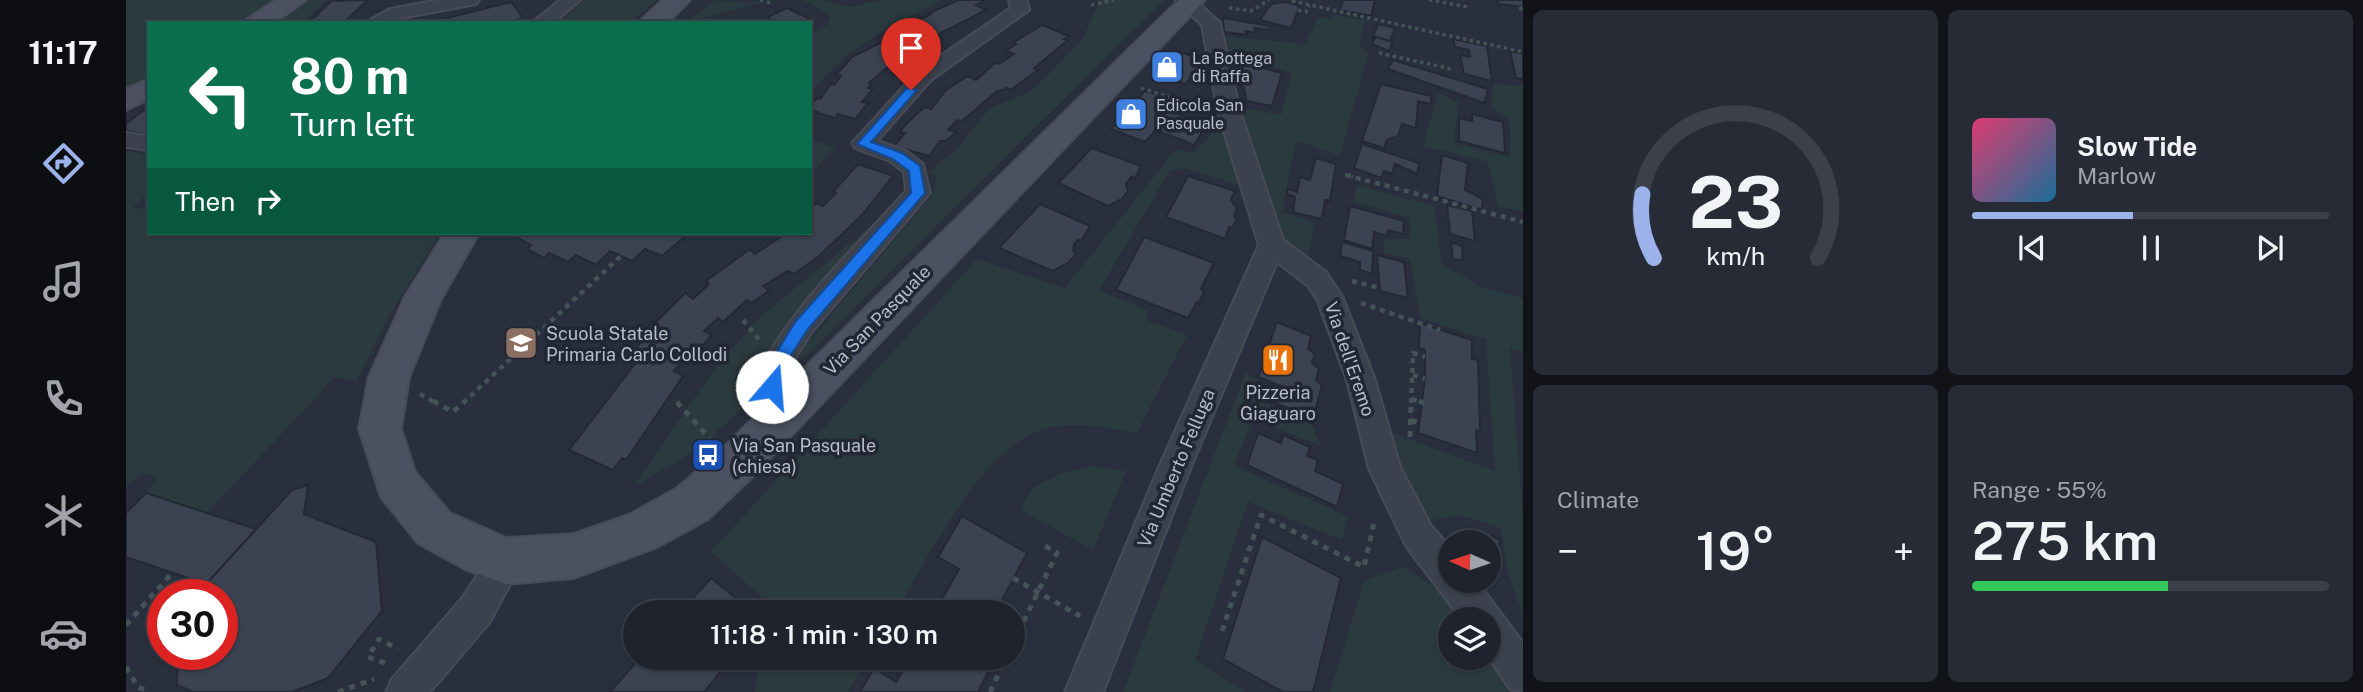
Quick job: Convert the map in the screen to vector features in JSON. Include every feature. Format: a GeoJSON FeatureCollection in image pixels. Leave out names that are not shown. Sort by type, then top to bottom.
{"type":"FeatureCollection","features":[{"type":"Feature","properties":{"kind":"street"},"geometry":{"type":"LineString","coordinates":[[258,21],[294,0]]}},
{"type":"Feature","properties":{"kind":"street"},"geometry":{"type":"LineString","coordinates":[[378,21],[396,13],[470,0]]}},
{"type":"Feature","properties":{"kind":"street"},"geometry":{"type":"LineString","coordinates":[[544,21],[571,0]]}},
{"type":"Feature","properties":{"kind":"street"},"geometry":{"type":"LineString","coordinates":[[652,21],[678,0]]}},
{"type":"Feature","properties":{"kind":"street"},"geometry":{"type":"LineString","coordinates":[[793,406],[772,387],[771,374],[774,368],[801,326],[918,193],[915,169],[898,156],[863,144],[925,76],[1020,10],[1018,0]]}},
{"type":"Feature","properties":{"kind":"street"},"geometry":{"type":"LineString","coordinates":[[1196,2],[1211,23],[1216,38],[1229,112],[1272,246]]}},
{"type":"Feature","properties":{"kind":"street","name":"Via San Pasquale"},"geometry":{"type":"LineString","coordinates":[[461,235],[423,297],[389,377],[380,429],[397,483],[434,528],[482,553],[506,561],[574,556],[642,533],[692,504],[734,466],[1196,2]]}},
{"type":"Feature","properties":{"kind":"street"},"geometry":{"type":"LineString","coordinates":[[126,140],[147,143]]}},
{"type":"Feature","properties":{"kind":"street","name":"Via dell'Eremo"},"geometry":{"type":"LineString","coordinates":[[1272,246],[1317,279],[1329,296],[1361,380],[1385,469],[1404,511],[1438,558]]}},
{"type":"Feature","properties":{"kind":"street","name":"Via Umberto Felluga"},"geometry":{"type":"LineString","coordinates":[[1084,692],[1175,467],[1272,246]]}},
{"type":"Feature","properties":{"kind":"street"},"geometry":{"type":"LineString","coordinates":[[392,680],[476,610],[506,561]]}},
{"type":"Feature","properties":{"kind":"street"},"geometry":{"type":"LineString","coordinates":[[1464,593],[1475,607]]}},
{"type":"Feature","properties":{"kind":"street"},"geometry":{"type":"LineString","coordinates":[[1501,643],[1523,676]]}},
{"type":"Feature","properties":{"kind":"path"},"geometry":{"type":"LineString","coordinates":[[760,0],[771,3]]}},
{"type":"Feature","properties":{"kind":"path"},"geometry":{"type":"LineString","coordinates":[[1091,5],[1114,0]]}},
{"type":"Feature","properties":{"kind":"path"},"geometry":{"type":"LineString","coordinates":[[1196,2],[1251,11],[1269,0]]}},
{"type":"Feature","properties":{"kind":"path"},"geometry":{"type":"LineString","coordinates":[[1291,0],[1523,52]]}},
{"type":"Feature","properties":{"kind":"path"},"geometry":{"type":"LineString","coordinates":[[1429,0],[1468,7]]}},
{"type":"Feature","properties":{"kind":"path"},"geometry":{"type":"LineString","coordinates":[[1298,10],[1306,12],[1309,5]]}},
{"type":"Feature","properties":{"kind":"path"},"geometry":{"type":"LineString","coordinates":[[1520,7],[1523,13]]}},
{"type":"Feature","properties":{"kind":"path"},"geometry":{"type":"LineString","coordinates":[[1379,53],[1452,69]]}},
{"type":"Feature","properties":{"kind":"path"},"geometry":{"type":"LineString","coordinates":[[1132,84],[1204,110]]}},
{"type":"Feature","properties":{"kind":"path"},"geometry":{"type":"LineString","coordinates":[[1198,133],[1212,115]]}},
{"type":"Feature","properties":{"kind":"path"},"geometry":{"type":"LineString","coordinates":[[1345,175],[1523,222]]}},
{"type":"Feature","properties":{"kind":"path"},"geometry":{"type":"LineString","coordinates":[[1379,185],[1381,178]]}},
{"type":"Feature","properties":{"kind":"path"},"geometry":{"type":"LineString","coordinates":[[411,390],[453,412],[621,256]]}},
{"type":"Feature","properties":{"kind":"path"},"geometry":{"type":"LineString","coordinates":[[1329,296],[1440,330]]}},
{"type":"Feature","properties":{"kind":"path"},"geometry":{"type":"LineString","coordinates":[[1410,443],[1413,353],[1424,357]]}},
{"type":"Feature","properties":{"kind":"path"},"geometry":{"type":"LineString","coordinates":[[1413,376],[1425,379]]}},
{"type":"Feature","properties":{"kind":"path"},"geometry":{"type":"LineString","coordinates":[[1412,399],[1424,403]]}},
{"type":"Feature","properties":{"kind":"path"},"geometry":{"type":"LineString","coordinates":[[677,402],[718,448]]}},
{"type":"Feature","properties":{"kind":"path"},"geometry":{"type":"LineString","coordinates":[[1411,420],[1418,423]]}},
{"type":"Feature","properties":{"kind":"path"},"geometry":{"type":"LineString","coordinates":[[1222,631],[1261,515],[1364,567],[1376,514],[1404,511]]}},
{"type":"Feature","properties":{"kind":"path"},"geometry":{"type":"LineString","coordinates":[[1025,619],[1058,553],[1040,543]]}},
{"type":"Feature","properties":{"kind":"path"},"geometry":{"type":"LineString","coordinates":[[126,625],[172,573]]}},
{"type":"Feature","properties":{"kind":"path"},"geometry":{"type":"LineString","coordinates":[[1013,578],[1084,618]]}},
{"type":"Feature","properties":{"kind":"path"},"geometry":{"type":"LineString","coordinates":[[338,692],[392,680],[394,666],[368,657],[379,639],[402,651]]}},
{"type":"Feature","properties":{"kind":"path"},"geometry":{"type":"LineString","coordinates":[[126,667],[138,687],[150,692]]}},
{"type":"Feature","properties":{"kind":"path"},"geometry":{"type":"LineString","coordinates":[[990,692],[1000,670]]}},
{"type":"Feature","properties":{"kind":"shaded area"},"geometry":{"type":"Polygon","coordinates":[[[126,0],[283,0],[247,21],[147,21],[147,79],[126,91],[126,0]]]}},
{"type":"Feature","properties":{"kind":"shaded area"},"geometry":{"type":"Polygon","coordinates":[[[311,0],[327,0],[305,21],[275,21],[311,0]]]}},
{"type":"Feature","properties":{"kind":"shaded area"},"geometry":{"type":"Polygon","coordinates":[[[584,0],[657,0],[631,21],[559,21],[584,0]]]}},
{"type":"Feature","properties":{"kind":"shaded area"},"geometry":{"type":"Polygon","coordinates":[[[715,0],[748,3],[772,0],[692,21],[687,21],[715,0]]]}},
{"type":"Feature","properties":{"kind":"shaded area"},"geometry":{"type":"Polygon","coordinates":[[[803,0],[823,0],[851,7],[880,0],[942,0],[887,29],[853,51],[837,64],[812,93],[812,33],[827,25],[831,15],[803,0]]]}},
{"type":"Feature","properties":{"kind":"shaded area"},"geometry":{"type":"Polygon","coordinates":[[[1100,0],[1164,0],[796,365],[797,356],[935,191],[936,176],[928,172],[954,152],[989,109],[1031,91],[1049,74],[1083,38],[1100,0]]]}},
{"type":"Feature","properties":{"kind":"shaded area"},"geometry":{"type":"Polygon","coordinates":[[[1332,14],[1365,21],[1359,46],[1368,54],[1340,156],[1296,140],[1282,212],[1315,223],[1307,262],[1281,239],[1239,107],[1281,115],[1292,73],[1228,54],[1224,36],[1305,44],[1318,17],[1330,20],[1332,14]]]}},
{"type":"Feature","properties":{"kind":"shaded area"},"geometry":{"type":"Polygon","coordinates":[[[1493,84],[1523,86],[1523,212],[1498,206],[1488,162],[1423,146],[1438,93],[1458,102],[1454,143],[1510,157],[1510,119],[1491,107],[1493,84]]]}},
{"type":"Feature","properties":{"kind":"shaded area"},"geometry":{"type":"Polygon","coordinates":[[[1221,117],[1239,185],[1185,168],[1170,171],[1099,290],[1149,311],[1146,320],[1187,335],[1137,433],[1084,425],[1052,427],[1027,437],[1003,454],[960,504],[903,600],[765,600],[711,552],[977,259],[1065,288],[1176,149],[1193,153],[1206,140],[1221,117]]]}},
{"type":"Feature","properties":{"kind":"shaded area"},"geometry":{"type":"Polygon","coordinates":[[[812,141],[835,147],[812,174],[812,141]]]}},
{"type":"Feature","properties":{"kind":"shaded area"},"geometry":{"type":"Polygon","coordinates":[[[126,151],[147,154],[147,195],[133,207],[147,209],[147,235],[439,235],[389,316],[356,382],[335,377],[207,513],[146,493],[157,478],[142,473],[126,487],[126,151]]]}},
{"type":"Feature","properties":{"kind":"shaded area"},"geometry":{"type":"Polygon","coordinates":[[[1357,185],[1434,206],[1442,264],[1481,287],[1523,298],[1523,351],[1510,348],[1523,520],[1523,615],[1508,572],[1501,528],[1461,515],[1426,521],[1392,446],[1390,432],[1495,471],[1486,339],[1420,318],[1410,259],[1384,253],[1383,239],[1410,239],[1410,218],[1354,202],[1357,185]]]}},
{"type":"Feature","properties":{"kind":"shaded area"},"geometry":{"type":"Polygon","coordinates":[[[869,227],[874,230],[755,366],[753,381],[760,393],[694,452],[633,487],[721,360],[765,313],[869,227]]]}},
{"type":"Feature","properties":{"kind":"shaded area"},"geometry":{"type":"Polygon","coordinates":[[[1246,372],[1267,388],[1262,402],[1312,425],[1320,445],[1252,419],[1234,466],[1348,516],[1342,540],[1248,502],[1195,660],[1247,692],[1123,692],[1246,372]]]}},
{"type":"Feature","properties":{"kind":"shaded area"},"geometry":{"type":"Polygon","coordinates":[[[1092,466],[1126,471],[1093,550],[1020,510],[1032,488],[1061,474],[1092,466]]]}},
{"type":"Feature","properties":{"kind":"shaded area"},"geometry":{"type":"Polygon","coordinates":[[[1403,567],[1438,590],[1438,593],[1448,596],[1456,607],[1438,607],[1438,670],[1500,670],[1516,692],[1330,692],[1364,581],[1403,567]]]}},
{"type":"Feature","properties":{"kind":"shaded area"},"geometry":{"type":"Polygon","coordinates":[[[757,670],[862,670],[848,692],[755,692],[757,670]]]}},
{"type":"Feature","properties":{"kind":"building"},"geometry":{"type":"Polygon","coordinates":[[[332,0],[368,0],[345,21],[311,21],[332,0]]]}},
{"type":"Feature","properties":{"kind":"building"},"geometry":{"type":"Polygon","coordinates":[[[959,0],[986,0],[976,5],[986,10],[937,35],[943,39],[908,57],[899,58],[902,60],[885,69],[869,83],[872,84],[868,88],[873,89],[862,102],[868,103],[855,119],[838,114],[835,118],[812,111],[812,104],[817,98],[820,99],[831,84],[834,85],[841,76],[836,75],[852,57],[898,34],[895,32],[903,28],[922,22],[919,20],[931,14],[929,13],[959,0]]]}},
{"type":"Feature","properties":{"kind":"building"},"geometry":{"type":"Polygon","coordinates":[[[1343,0],[1375,0],[1371,16],[1340,10],[1343,0]]]}},
{"type":"Feature","properties":{"kind":"building"},"geometry":{"type":"Polygon","coordinates":[[[1496,0],[1523,0],[1523,7],[1499,4],[1496,0]]]}},
{"type":"Feature","properties":{"kind":"building"},"geometry":{"type":"Polygon","coordinates":[[[511,2],[523,18],[512,21],[435,21],[511,2]]]}},
{"type":"Feature","properties":{"kind":"building"},"geometry":{"type":"Polygon","coordinates":[[[1286,2],[1300,6],[1291,28],[1260,20],[1271,4],[1286,2]]]}},
{"type":"Feature","properties":{"kind":"building"},"geometry":{"type":"Polygon","coordinates":[[[787,8],[810,19],[770,21],[772,20],[768,17],[787,8]]]}},
{"type":"Feature","properties":{"kind":"building"},"geometry":{"type":"Polygon","coordinates":[[[1223,18],[1270,26],[1270,30],[1254,28],[1255,33],[1246,31],[1247,35],[1224,32],[1223,18]]]}},
{"type":"Feature","properties":{"kind":"building"},"geometry":{"type":"Polygon","coordinates":[[[1378,24],[1395,28],[1390,41],[1373,37],[1378,24]]]}},
{"type":"Feature","properties":{"kind":"building"},"geometry":{"type":"Polygon","coordinates":[[[1042,25],[1069,36],[1064,39],[1068,40],[1034,68],[1038,70],[1011,90],[1007,88],[996,92],[961,122],[957,120],[948,130],[956,132],[946,141],[940,141],[929,156],[894,146],[905,133],[900,132],[905,125],[924,107],[931,109],[946,90],[968,76],[976,80],[995,63],[999,64],[1014,54],[1006,51],[1016,44],[1014,42],[1042,25]]]}},
{"type":"Feature","properties":{"kind":"building"},"geometry":{"type":"Polygon","coordinates":[[[1376,37],[1393,42],[1389,51],[1372,44],[1376,37]]]}},
{"type":"Feature","properties":{"kind":"building"},"geometry":{"type":"Polygon","coordinates":[[[1453,39],[1487,46],[1492,81],[1464,74],[1460,55],[1470,57],[1469,50],[1455,47],[1453,39]]]}},
{"type":"Feature","properties":{"kind":"building"},"geometry":{"type":"Polygon","coordinates":[[[1176,50],[1205,62],[1185,84],[1153,75],[1176,50]]]}},
{"type":"Feature","properties":{"kind":"building"},"geometry":{"type":"Polygon","coordinates":[[[1510,51],[1523,54],[1523,79],[1516,78],[1510,51]]]}},
{"type":"Feature","properties":{"kind":"building"},"geometry":{"type":"Polygon","coordinates":[[[1393,60],[1488,89],[1484,103],[1388,69],[1393,60]]]}},
{"type":"Feature","properties":{"kind":"building"},"geometry":{"type":"Polygon","coordinates":[[[1240,62],[1282,73],[1272,106],[1246,101],[1244,87],[1238,85],[1237,81],[1243,81],[1240,62]]]}},
{"type":"Feature","properties":{"kind":"building"},"geometry":{"type":"Polygon","coordinates":[[[1381,84],[1431,96],[1431,104],[1418,101],[1416,128],[1402,124],[1398,136],[1387,140],[1384,148],[1362,141],[1381,84]]]}},
{"type":"Feature","properties":{"kind":"building"},"geometry":{"type":"Polygon","coordinates":[[[1145,91],[1180,101],[1171,111],[1201,123],[1194,131],[1201,134],[1194,145],[1156,130],[1145,142],[1111,129],[1145,91]]]}},
{"type":"Feature","properties":{"kind":"building"},"geometry":{"type":"Polygon","coordinates":[[[147,108],[147,135],[126,131],[126,124],[147,108]]]}},
{"type":"Feature","properties":{"kind":"building"},"geometry":{"type":"Polygon","coordinates":[[[1472,114],[1503,122],[1505,153],[1459,141],[1459,118],[1472,121],[1472,114]]]}},
{"type":"Feature","properties":{"kind":"building"},"geometry":{"type":"Polygon","coordinates":[[[1362,144],[1419,163],[1417,174],[1395,164],[1392,174],[1384,171],[1381,178],[1354,168],[1362,144]]]}},
{"type":"Feature","properties":{"kind":"building"},"geometry":{"type":"Polygon","coordinates":[[[1092,148],[1141,166],[1135,178],[1131,177],[1126,184],[1128,191],[1122,199],[1108,206],[1058,183],[1092,148]]]}},
{"type":"Feature","properties":{"kind":"building"},"geometry":{"type":"Polygon","coordinates":[[[1442,155],[1468,163],[1465,190],[1483,199],[1482,210],[1437,196],[1442,155]]]}},
{"type":"Feature","properties":{"kind":"building"},"geometry":{"type":"Polygon","coordinates":[[[1316,158],[1336,164],[1330,201],[1325,200],[1322,219],[1293,212],[1295,197],[1287,194],[1287,189],[1297,192],[1300,177],[1310,180],[1316,158]]]}},
{"type":"Feature","properties":{"kind":"building"},"geometry":{"type":"Polygon","coordinates":[[[858,164],[893,176],[861,216],[819,256],[794,274],[788,271],[763,286],[769,291],[751,303],[747,300],[723,322],[718,318],[704,331],[712,335],[696,352],[691,350],[674,371],[683,376],[626,460],[622,458],[613,470],[569,450],[637,361],[629,357],[646,336],[642,334],[652,322],[655,323],[685,293],[693,299],[709,284],[706,281],[750,249],[755,254],[782,235],[812,235],[812,207],[817,203],[823,206],[836,193],[833,192],[858,164]]]}},
{"type":"Feature","properties":{"kind":"building"},"geometry":{"type":"Polygon","coordinates":[[[1188,176],[1235,191],[1231,200],[1237,209],[1234,216],[1237,219],[1232,228],[1229,227],[1225,239],[1166,217],[1188,176]]]}},
{"type":"Feature","properties":{"kind":"building"},"geometry":{"type":"Polygon","coordinates":[[[1040,204],[1090,226],[1081,241],[1078,240],[1074,244],[1073,251],[1076,254],[1068,263],[1053,271],[999,248],[1040,204]]]}},
{"type":"Feature","properties":{"kind":"building"},"geometry":{"type":"Polygon","coordinates":[[[1447,205],[1472,211],[1475,241],[1450,234],[1447,205]]]}},
{"type":"Feature","properties":{"kind":"building"},"geometry":{"type":"Polygon","coordinates":[[[1350,206],[1404,221],[1403,234],[1388,230],[1387,236],[1374,232],[1372,249],[1344,240],[1350,206]]]}},
{"type":"Feature","properties":{"kind":"building"},"geometry":{"type":"Polygon","coordinates":[[[687,235],[662,256],[645,249],[632,261],[610,251],[596,265],[576,255],[568,262],[549,253],[544,258],[527,249],[531,245],[514,236],[687,235]]]}},
{"type":"Feature","properties":{"kind":"building"},"geometry":{"type":"Polygon","coordinates":[[[1144,237],[1214,263],[1201,289],[1204,291],[1199,303],[1197,302],[1188,318],[1116,290],[1144,237]]]}},
{"type":"Feature","properties":{"kind":"building"},"geometry":{"type":"Polygon","coordinates":[[[1342,242],[1373,251],[1372,274],[1360,270],[1360,262],[1340,256],[1342,242]]]}},
{"type":"Feature","properties":{"kind":"building"},"geometry":{"type":"Polygon","coordinates":[[[1451,242],[1462,246],[1463,260],[1453,259],[1451,242]]]}},
{"type":"Feature","properties":{"kind":"building"},"geometry":{"type":"Polygon","coordinates":[[[1377,255],[1404,262],[1408,298],[1380,291],[1377,255]]]}},
{"type":"Feature","properties":{"kind":"building"},"geometry":{"type":"Polygon","coordinates":[[[1277,322],[1311,336],[1308,349],[1315,354],[1312,363],[1319,369],[1316,380],[1322,385],[1313,419],[1275,403],[1282,386],[1258,377],[1277,322]]]}},
{"type":"Feature","properties":{"kind":"building"},"geometry":{"type":"Polygon","coordinates":[[[1420,323],[1472,340],[1472,359],[1478,360],[1480,432],[1476,430],[1477,453],[1418,433],[1425,379],[1425,350],[1419,348],[1420,323]]]}},
{"type":"Feature","properties":{"kind":"building"},"geometry":{"type":"Polygon","coordinates":[[[1258,433],[1281,443],[1283,435],[1310,447],[1307,456],[1318,460],[1315,471],[1343,484],[1337,507],[1247,465],[1258,433]]]}},
{"type":"Feature","properties":{"kind":"building"},"geometry":{"type":"Polygon","coordinates":[[[308,485],[304,514],[376,542],[382,611],[328,678],[292,692],[193,692],[177,685],[177,670],[238,670],[238,579],[211,579],[292,490],[308,485]]]}},
{"type":"Feature","properties":{"kind":"building"},"geometry":{"type":"Polygon","coordinates":[[[146,493],[256,529],[211,579],[191,579],[126,557],[126,513],[146,493]]]}},
{"type":"Feature","properties":{"kind":"building"},"geometry":{"type":"Polygon","coordinates":[[[962,516],[1027,553],[1002,600],[942,600],[959,569],[938,557],[962,516]]]}},
{"type":"Feature","properties":{"kind":"building"},"geometry":{"type":"Polygon","coordinates":[[[1262,537],[1341,578],[1313,692],[1283,692],[1223,659],[1262,537]]]}},
{"type":"Feature","properties":{"kind":"building"},"geometry":{"type":"Polygon","coordinates":[[[711,578],[738,600],[692,600],[711,578]]]}},
{"type":"Feature","properties":{"kind":"building"},"geometry":{"type":"Polygon","coordinates":[[[629,670],[721,670],[704,692],[610,692],[629,670]]]}},
{"type":"Feature","properties":{"kind":"building"},"geometry":{"type":"Polygon","coordinates":[[[873,670],[896,682],[903,670],[989,670],[978,692],[860,692],[873,670]]]}},
{"type":"Feature","properties":{"kind":"place","name":"La Bottega di Raffa"},"geometry":{"type":"Point","coordinates":[1167,67]}},
{"type":"Feature","properties":{"kind":"place","name":"Edicola San Pasquale"},"geometry":{"type":"Point","coordinates":[1131,114]}},
{"type":"Feature","properties":{"kind":"place","name":"Scuola Statale Primaria Carlo Collodi"},"geometry":{"type":"Point","coordinates":[521,343]}},
{"type":"Feature","properties":{"kind":"place","name":"Pizzeria Giaguaro"},"geometry":{"type":"Point","coordinates":[1278,360]}},
{"type":"Feature","properties":{"kind":"place","name":"Via San Pasquale (chiesa)"},"geometry":{"type":"Point","coordinates":[708,455]}},
{"type":"Feature","properties":{"kind":"route"},"geometry":{"type":"LineString","coordinates":[[772,387],[771,374],[801,326],[908,208],[918,193],[919,182],[915,169],[898,156],[863,144],[911,90]]}}]}
